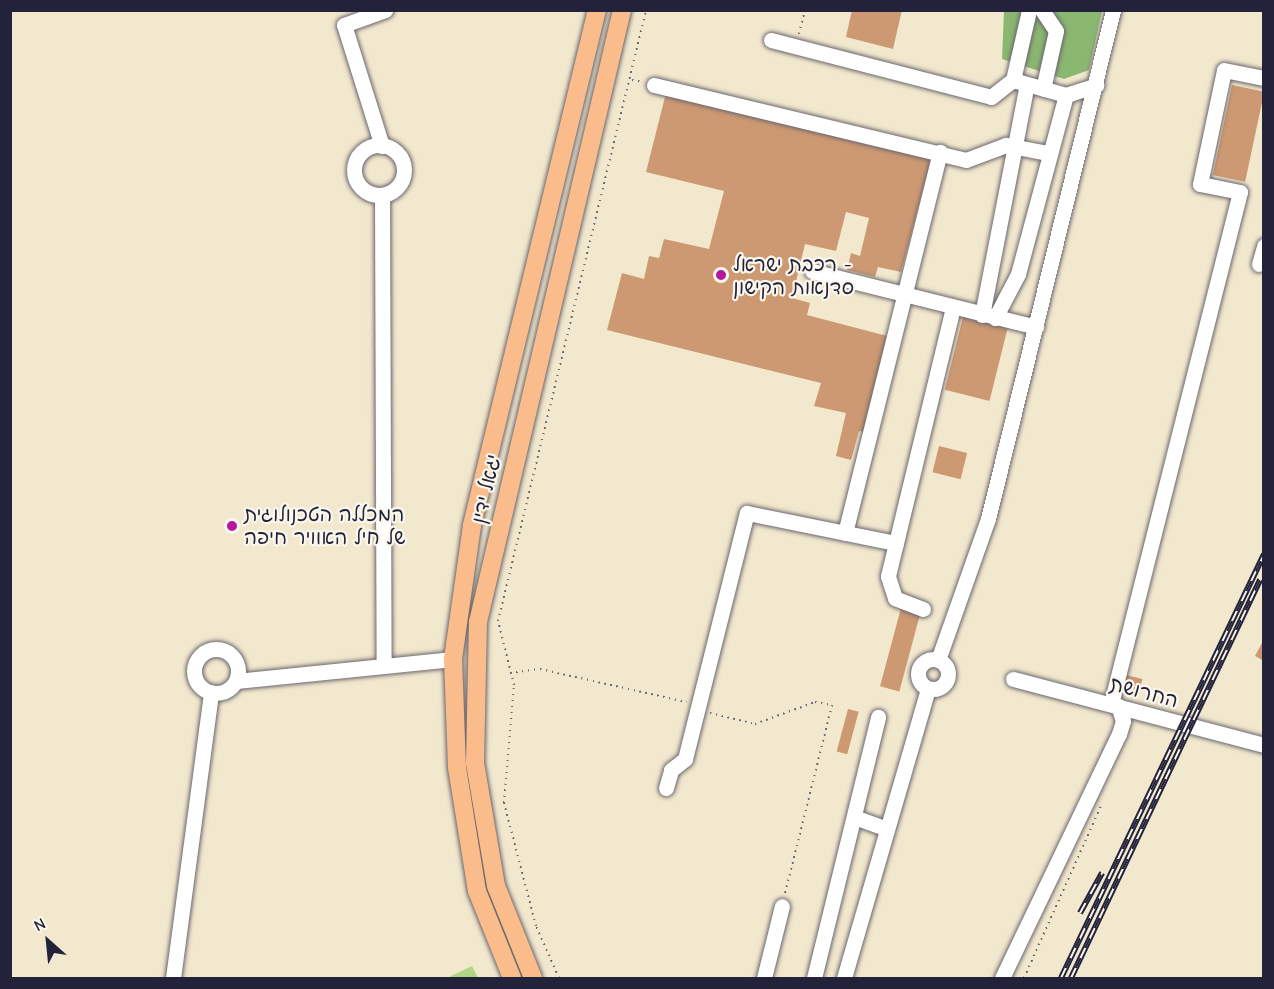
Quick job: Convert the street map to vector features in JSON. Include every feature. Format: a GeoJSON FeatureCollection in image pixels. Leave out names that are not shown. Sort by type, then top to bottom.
{"type":"FeatureCollection","features":[{"type":"Feature","properties":{"kind":"main road","name":"יגאל ידין"},"geometry":{"type":"LineString","coordinates":[[513,978],[477,891],[457,767],[453,659],[472,525],[597,10]]}},
{"type":"Feature","properties":{"kind":"main road","name":"יגאל ידין"},"geometry":{"type":"LineString","coordinates":[[533,978],[496,886],[475,763],[477,622],[622,10]]}},
{"type":"Feature","properties":{"kind":"street"},"geometry":{"type":"LineString","coordinates":[[382,146],[344,25],[385,10]]}},
{"type":"Feature","properties":{"kind":"street"},"geometry":{"type":"LineString","coordinates":[[989,316],[1014,144],[1029,10]]}},
{"type":"Feature","properties":{"kind":"street"},"geometry":{"type":"LineString","coordinates":[[1042,10],[1056,31],[1043,89]]}},
{"type":"Feature","properties":{"kind":"street"},"geometry":{"type":"LineString","coordinates":[[938,660],[988,519],[1113,10]]}},
{"type":"Feature","properties":{"kind":"street"},"geometry":{"type":"LineString","coordinates":[[771,40],[991,97],[1020,82],[1066,95],[1096,85]]}},
{"type":"Feature","properties":{"kind":"street"},"geometry":{"type":"LineString","coordinates":[[1113,726],[1114,705],[1240,192],[1200,184],[1224,70],[1263,78]]}},
{"type":"Feature","properties":{"kind":"street"},"geometry":{"type":"LineString","coordinates":[[654,85],[966,160],[1014,144],[1048,153]]}},
{"type":"Feature","properties":{"kind":"street"},"geometry":{"type":"LineString","coordinates":[[989,316],[1018,274],[1048,153],[1066,95]]}},
{"type":"Feature","properties":{"kind":"street"},"geometry":{"type":"LineString","coordinates":[[382,146],[396,152],[404,174],[396,188],[382,195],[360,186],[354,171],[366,149],[382,146]]}},
{"type":"Feature","properties":{"kind":"street"},"geometry":{"type":"LineString","coordinates":[[845,533],[940,152]]}},
{"type":"Feature","properties":{"kind":"street"},"geometry":{"type":"LineString","coordinates":[[382,195],[384,666]]}},
{"type":"Feature","properties":{"kind":"street"},"geometry":{"type":"LineString","coordinates":[[1259,264],[1263,246]]}},
{"type":"Feature","properties":{"kind":"street"},"geometry":{"type":"LineString","coordinates":[[812,271],[903,296],[1036,327]]}},
{"type":"Feature","properties":{"kind":"street"},"geometry":{"type":"LineString","coordinates":[[923,609],[902,603],[888,588],[896,543],[953,307]]}},
{"type":"Feature","properties":{"kind":"street"},"geometry":{"type":"LineString","coordinates":[[666,788],[671,770],[685,759],[747,513],[896,543]]}},
{"type":"Feature","properties":{"kind":"street"},"geometry":{"type":"LineString","coordinates":[[236,681],[238,667],[231,654],[217,648],[203,652],[193,672],[198,685],[211,693],[225,691],[236,681],[453,659]]}},
{"type":"Feature","properties":{"kind":"street"},"geometry":{"type":"LineString","coordinates":[[938,660],[946,668],[947,679],[940,688],[928,688],[920,681],[919,670],[926,661],[938,660]]}},
{"type":"Feature","properties":{"kind":"street","name":"החרושת"},"geometry":{"type":"LineString","coordinates":[[1014,679],[1263,745]]}},
{"type":"Feature","properties":{"kind":"street"},"geometry":{"type":"LineString","coordinates":[[843,978],[885,828],[928,688]]}},
{"type":"Feature","properties":{"kind":"street"},"geometry":{"type":"LineString","coordinates":[[173,978],[211,693]]}},
{"type":"Feature","properties":{"kind":"street"},"geometry":{"type":"LineString","coordinates":[[1002,978],[1119,734],[1123,720],[1114,705]]}},
{"type":"Feature","properties":{"kind":"street"},"geometry":{"type":"LineString","coordinates":[[814,978],[857,818],[878,717]]}},
{"type":"Feature","properties":{"kind":"street"},"geometry":{"type":"LineString","coordinates":[[857,818],[885,828]]}},
{"type":"Feature","properties":{"kind":"street"},"geometry":{"type":"LineString","coordinates":[[764,978],[782,906]]}},
{"type":"Feature","properties":{"kind":"path"},"geometry":{"type":"LineString","coordinates":[[559,978],[536,926],[504,803],[513,713],[510,673],[498,621],[646,10]]}},
{"type":"Feature","properties":{"kind":"path"},"geometry":{"type":"LineString","coordinates":[[796,45],[805,10]]}},
{"type":"Feature","properties":{"kind":"path"},"geometry":{"type":"LineString","coordinates":[[510,673],[540,669],[755,724],[815,702],[832,705],[782,906]]}},
{"type":"Feature","properties":{"kind":"path"},"geometry":{"type":"LineString","coordinates":[[1024,978],[1104,798]]}},
{"type":"Feature","properties":{"kind":"green space"},"geometry":{"type":"Polygon","coordinates":[[[1004,11],[1102,11],[1089,70],[1064,79],[1002,59],[1004,11]]]}},
{"type":"Feature","properties":{"kind":"green space"},"geometry":{"type":"Polygon","coordinates":[[[472,966],[478,978],[447,978],[472,966]]]}},
{"type":"Feature","properties":{"kind":"building"},"geometry":{"type":"Polygon","coordinates":[[[852,10],[902,10],[893,49],[846,37],[852,10]]]}},
{"type":"Feature","properties":{"kind":"building"},"geometry":{"type":"Polygon","coordinates":[[[1232,85],[1264,92],[1245,182],[1213,175],[1232,85]]]}},
{"type":"Feature","properties":{"kind":"building","name":"רכבת ישראל - סדנאות הקישון"},"geometry":{"type":"Polygon","coordinates":[[[666,93],[932,156],[901,272],[878,267],[875,277],[847,270],[851,253],[860,256],[869,218],[846,212],[836,251],[805,244],[792,298],[810,303],[807,315],[887,336],[864,432],[859,431],[851,460],[836,456],[846,413],[814,406],[821,383],[607,330],[622,273],[644,279],[649,256],[659,258],[664,239],[709,249],[724,191],[646,172],[666,93]]]}},
{"type":"Feature","properties":{"kind":"building"},"geometry":{"type":"Polygon","coordinates":[[[963,317],[1008,328],[989,401],[945,390],[963,317]]]}},
{"type":"Feature","properties":{"kind":"building"},"geometry":{"type":"Polygon","coordinates":[[[939,446],[967,453],[961,479],[932,472],[939,446]]]}},
{"type":"Feature","properties":{"kind":"building"},"geometry":{"type":"Polygon","coordinates":[[[901,608],[920,613],[899,691],[880,686],[901,608]]]}},
{"type":"Feature","properties":{"kind":"building"},"geometry":{"type":"Polygon","coordinates":[[[1264,639],[1264,661],[1255,656],[1264,639]]]}},
{"type":"Feature","properties":{"kind":"building"},"geometry":{"type":"Polygon","coordinates":[[[1122,674],[1142,679],[1139,695],[1118,690],[1122,674]]]}},
{"type":"Feature","properties":{"kind":"building"},"geometry":{"type":"Polygon","coordinates":[[[848,709],[859,712],[847,754],[837,752],[848,709]]]}},
{"type":"Feature","properties":{"kind":"railway"},"geometry":{"type":"LineString","coordinates":[[1061,978],[1264,554]]}},
{"type":"Feature","properties":{"kind":"railway"},"geometry":{"type":"LineString","coordinates":[[1071,978],[1260,580]]}},
{"type":"Feature","properties":{"kind":"railway"},"geometry":{"type":"LineString","coordinates":[[1080,913],[1102,873]]}},
{"type":"Feature","properties":{"kind":"place","name":"רכבת ישראל - סדנאות הקישון"},"geometry":{"type":"Point","coordinates":[721,275]}},
{"type":"Feature","properties":{"kind":"place","name":"המכללה הטכנולוגית של חיל האוויר חיפה"},"geometry":{"type":"Point","coordinates":[232,526]}}]}
